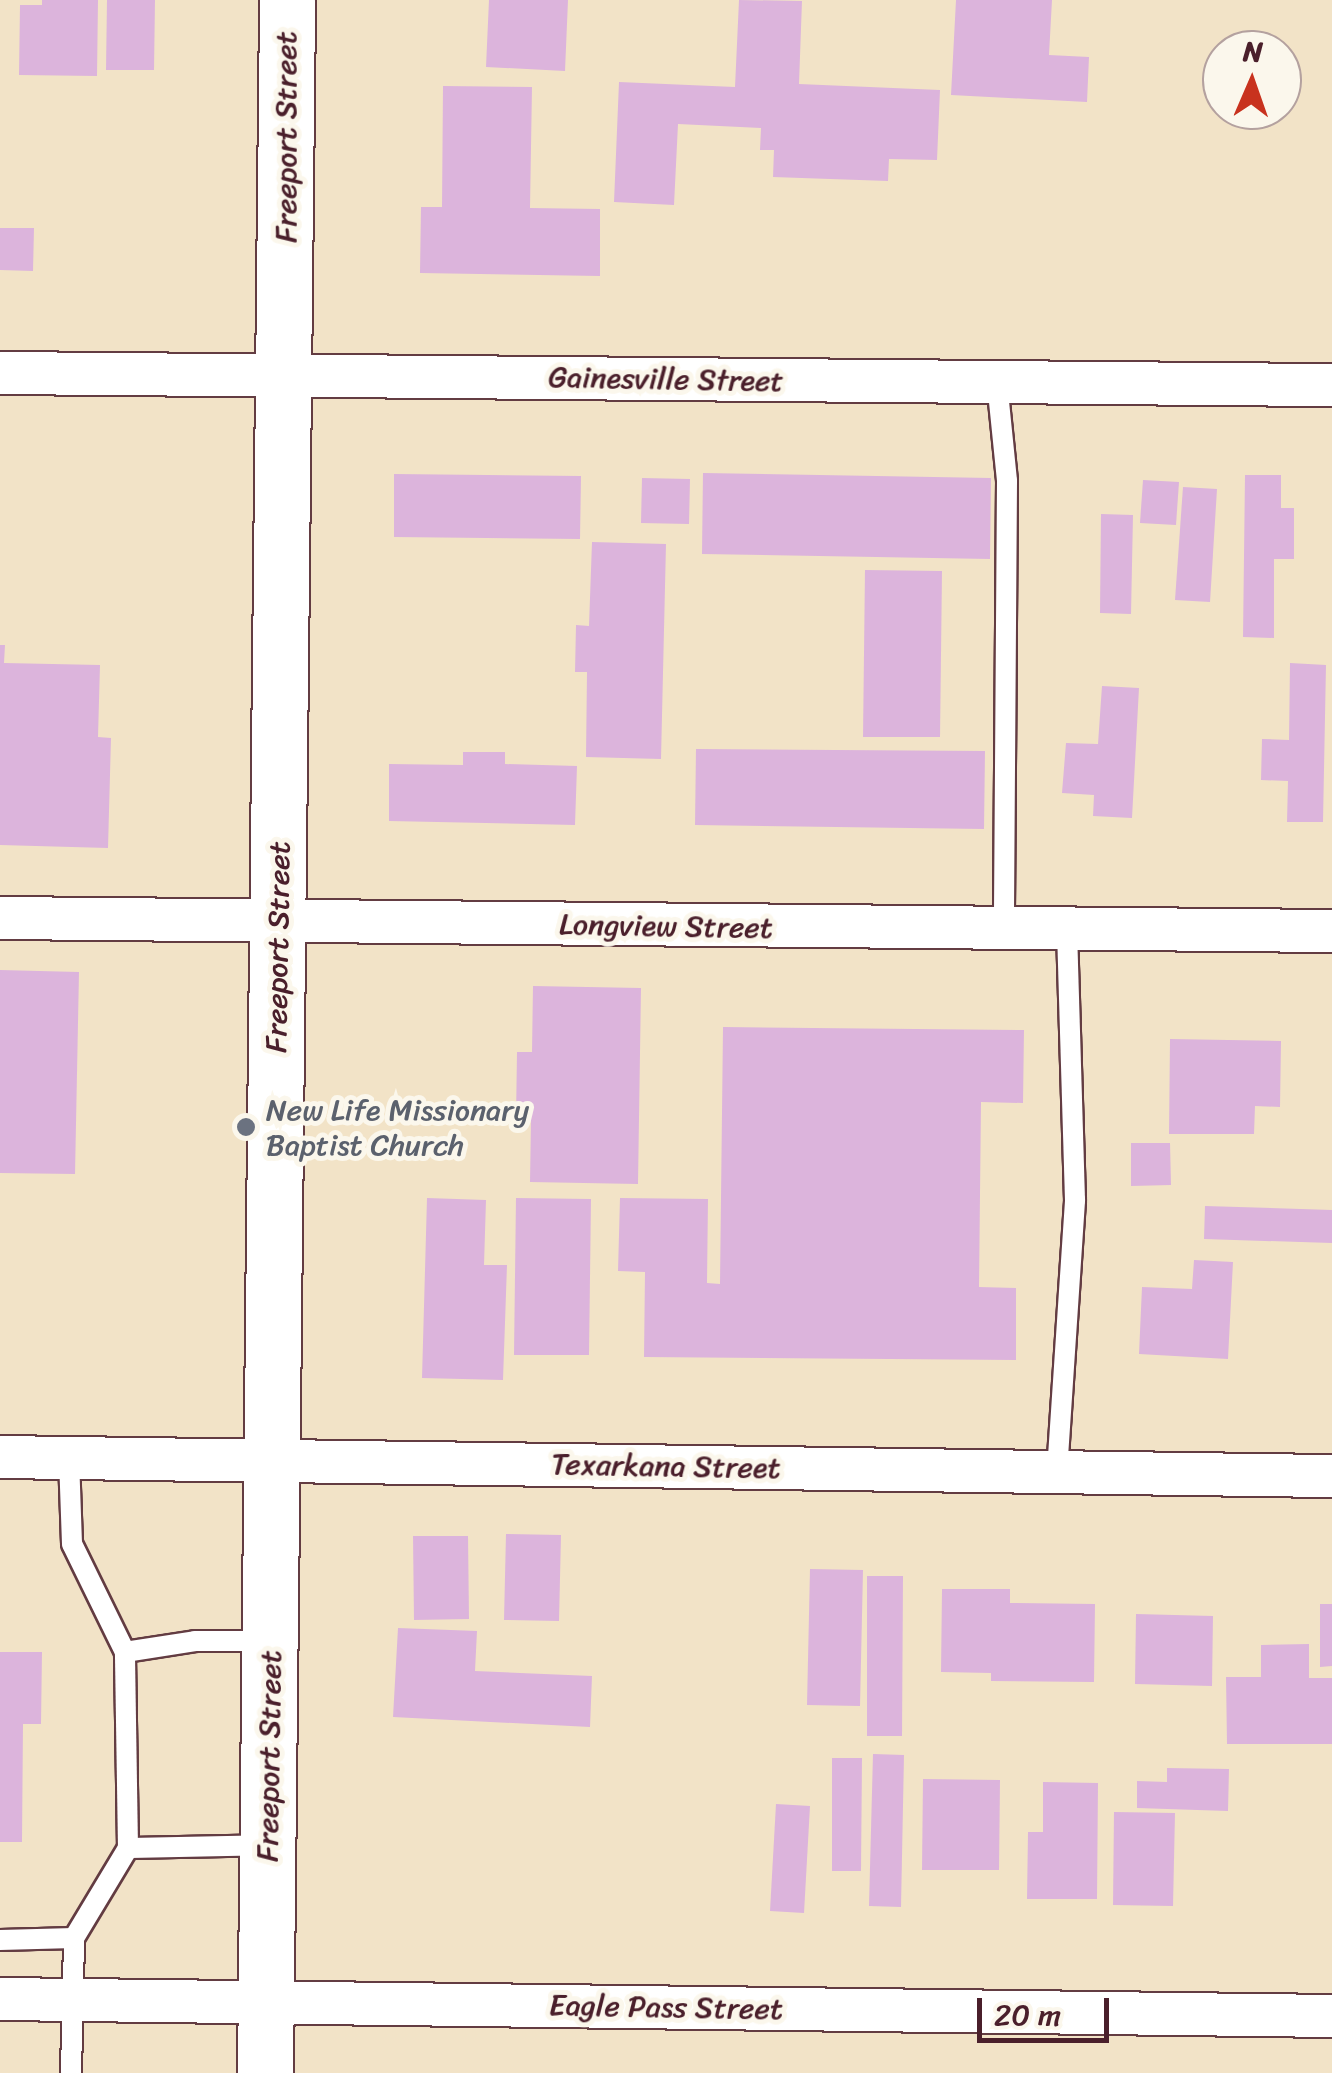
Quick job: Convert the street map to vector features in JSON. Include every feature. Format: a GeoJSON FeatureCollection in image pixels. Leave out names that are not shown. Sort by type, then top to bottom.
{"type":"FeatureCollection","features":[{"type":"Feature","properties":{"kind":"main road","name":"Freeport Street"},"geometry":{"type":"LineString","coordinates":[[266,2073],[287,0]]}},
{"type":"Feature","properties":{"kind":"street","name":"Gainesville Street"},"geometry":{"type":"LineString","coordinates":[[0,372],[1332,385]]}},
{"type":"Feature","properties":{"kind":"street","name":"Longview Street"},"geometry":{"type":"LineString","coordinates":[[0,918],[1332,931]]}},
{"type":"Feature","properties":{"kind":"street","name":"Texarkana Street"},"geometry":{"type":"LineString","coordinates":[[0,1457],[1332,1476]]}},
{"type":"Feature","properties":{"kind":"street","name":"Eagle Pass Street"},"geometry":{"type":"LineString","coordinates":[[0,1999],[1332,2016]]}},
{"type":"Feature","properties":{"kind":"lane"},"geometry":{"type":"LineString","coordinates":[[997,382],[1007,481],[1004,929]]}},
{"type":"Feature","properties":{"kind":"lane"},"geometry":{"type":"LineString","coordinates":[[1058,1472],[1075,1200],[1068,929]]}},
{"type":"Feature","properties":{"kind":"lane"},"geometry":{"type":"LineString","coordinates":[[70,1458],[72,1544],[125,1652],[128,1848],[74,1938],[71,2073]]}},
{"type":"Feature","properties":{"kind":"lane"},"geometry":{"type":"LineString","coordinates":[[125,1652],[195,1640],[270,1641]]}},
{"type":"Feature","properties":{"kind":"lane"},"geometry":{"type":"LineString","coordinates":[[128,1848],[267,1845]]}},
{"type":"Feature","properties":{"kind":"lane"},"geometry":{"type":"LineString","coordinates":[[0,1940],[74,1938]]}},
{"type":"Feature","properties":{"kind":"building"},"geometry":{"type":"Polygon","coordinates":[[[42,0],[98,0],[97,76],[19,75],[20,5],[42,5],[42,0]]]}},
{"type":"Feature","properties":{"kind":"building"},"geometry":{"type":"Polygon","coordinates":[[[107,0],[155,0],[154,70],[106,70],[107,0]]]}},
{"type":"Feature","properties":{"kind":"building"},"geometry":{"type":"Polygon","coordinates":[[[489,0],[568,0],[565,71],[486,67],[489,0]]]}},
{"type":"Feature","properties":{"kind":"building"},"geometry":{"type":"Polygon","coordinates":[[[739,0],[802,1],[799,84],[940,90],[937,160],[889,159],[888,181],[773,177],[774,150],[760,150],[761,128],[678,124],[674,205],[614,202],[619,82],[735,87],[739,0]]]}},
{"type":"Feature","properties":{"kind":"building"},"geometry":{"type":"Polygon","coordinates":[[[956,0],[1052,0],[1049,55],[1089,57],[1087,102],[951,95],[956,0]]]}},
{"type":"Feature","properties":{"kind":"building"},"geometry":{"type":"Polygon","coordinates":[[[443,86],[532,87],[530,208],[600,209],[600,276],[420,273],[421,207],[442,207],[443,86]]]}},
{"type":"Feature","properties":{"kind":"building"},"geometry":{"type":"Polygon","coordinates":[[[0,228],[34,228],[33,271],[0,270],[0,228]]]}},
{"type":"Feature","properties":{"kind":"building"},"geometry":{"type":"Polygon","coordinates":[[[703,473],[991,478],[990,559],[702,554],[703,473]]]}},
{"type":"Feature","properties":{"kind":"building"},"geometry":{"type":"Polygon","coordinates":[[[394,474],[581,476],[580,539],[394,537],[394,474]]]}},
{"type":"Feature","properties":{"kind":"building"},"geometry":{"type":"Polygon","coordinates":[[[1245,475],[1281,475],[1281,508],[1294,508],[1294,559],[1274,559],[1274,638],[1243,637],[1245,475]]]}},
{"type":"Feature","properties":{"kind":"building"},"geometry":{"type":"Polygon","coordinates":[[[642,478],[690,479],[689,524],[641,523],[642,478]]]}},
{"type":"Feature","properties":{"kind":"building"},"geometry":{"type":"Polygon","coordinates":[[[1143,480],[1179,482],[1176,525],[1140,523],[1143,480]]]}},
{"type":"Feature","properties":{"kind":"building"},"geometry":{"type":"Polygon","coordinates":[[[1183,487],[1217,489],[1210,602],[1175,600],[1183,487]]]}},
{"type":"Feature","properties":{"kind":"building"},"geometry":{"type":"Polygon","coordinates":[[[1101,514],[1133,515],[1131,614],[1100,613],[1101,514]]]}},
{"type":"Feature","properties":{"kind":"building"},"geometry":{"type":"Polygon","coordinates":[[[592,542],[666,544],[661,759],[586,757],[587,672],[575,672],[576,625],[589,626],[592,542]]]}},
{"type":"Feature","properties":{"kind":"building"},"geometry":{"type":"Polygon","coordinates":[[[865,570],[942,571],[940,737],[863,737],[865,570]]]}},
{"type":"Feature","properties":{"kind":"building"},"geometry":{"type":"Polygon","coordinates":[[[0,645],[5,645],[4,663],[100,665],[98,737],[111,738],[108,848],[0,845],[0,645]]]}},
{"type":"Feature","properties":{"kind":"building"},"geometry":{"type":"Polygon","coordinates":[[[1290,663],[1326,665],[1323,822],[1287,822],[1288,781],[1261,780],[1262,739],[1289,740],[1290,663]]]}},
{"type":"Feature","properties":{"kind":"building"},"geometry":{"type":"Polygon","coordinates":[[[1102,686],[1139,688],[1132,818],[1093,816],[1094,795],[1062,793],[1066,743],[1098,744],[1102,686]]]}},
{"type":"Feature","properties":{"kind":"building"},"geometry":{"type":"Polygon","coordinates":[[[696,749],[985,751],[984,829],[695,825],[696,749]]]}},
{"type":"Feature","properties":{"kind":"building"},"geometry":{"type":"Polygon","coordinates":[[[463,752],[505,752],[505,764],[577,766],[575,825],[389,821],[389,764],[463,765],[463,752]]]}},
{"type":"Feature","properties":{"kind":"building"},"geometry":{"type":"Polygon","coordinates":[[[0,970],[79,972],[75,1174],[0,1173],[0,970]]]}},
{"type":"Feature","properties":{"kind":"building"},"geometry":{"type":"Polygon","coordinates":[[[533,986],[641,988],[638,1184],[530,1182],[531,1119],[516,1118],[517,1052],[532,1052],[533,986]]]}},
{"type":"Feature","properties":{"kind":"building"},"geometry":{"type":"Polygon","coordinates":[[[723,1027],[1024,1030],[1023,1103],[981,1102],[979,1287],[1016,1288],[1016,1360],[644,1357],[645,1272],[618,1271],[620,1198],[708,1199],[707,1283],[720,1284],[723,1027]]]}},
{"type":"Feature","properties":{"kind":"building"},"geometry":{"type":"Polygon","coordinates":[[[1170,1039],[1281,1041],[1280,1107],[1255,1106],[1254,1134],[1169,1134],[1170,1039]]]}},
{"type":"Feature","properties":{"kind":"building"},"geometry":{"type":"Polygon","coordinates":[[[1131,1143],[1170,1143],[1171,1185],[1131,1186],[1131,1143]]]}},
{"type":"Feature","properties":{"kind":"building"},"geometry":{"type":"Polygon","coordinates":[[[427,1198],[486,1200],[484,1265],[507,1265],[503,1380],[422,1378],[427,1198]]]}},
{"type":"Feature","properties":{"kind":"building"},"geometry":{"type":"Polygon","coordinates":[[[516,1198],[591,1199],[589,1355],[514,1355],[516,1198]]]}},
{"type":"Feature","properties":{"kind":"building"},"geometry":{"type":"Polygon","coordinates":[[[1205,1206],[1332,1210],[1332,1243],[1204,1239],[1205,1206]]]}},
{"type":"Feature","properties":{"kind":"building"},"geometry":{"type":"Polygon","coordinates":[[[1194,1260],[1233,1262],[1228,1359],[1139,1354],[1142,1287],[1192,1289],[1194,1260]]]}},
{"type":"Feature","properties":{"kind":"building"},"geometry":{"type":"Polygon","coordinates":[[[506,1534],[561,1535],[559,1621],[504,1620],[506,1534]]]}},
{"type":"Feature","properties":{"kind":"building"},"geometry":{"type":"Polygon","coordinates":[[[413,1536],[468,1536],[469,1619],[414,1620],[413,1536]]]}},
{"type":"Feature","properties":{"kind":"building"},"geometry":{"type":"Polygon","coordinates":[[[810,1569],[863,1570],[860,1706],[807,1705],[810,1569]]]}},
{"type":"Feature","properties":{"kind":"building"},"geometry":{"type":"Polygon","coordinates":[[[867,1576],[903,1576],[902,1736],[867,1736],[867,1576]]]}},
{"type":"Feature","properties":{"kind":"building"},"geometry":{"type":"Polygon","coordinates":[[[942,1589],[1010,1589],[1010,1603],[1095,1604],[1094,1682],[991,1681],[991,1673],[941,1672],[942,1589]]]}},
{"type":"Feature","properties":{"kind":"building"},"geometry":{"type":"Polygon","coordinates":[[[1320,1604],[1332,1604],[1332,1666],[1320,1667],[1320,1604]]]}},
{"type":"Feature","properties":{"kind":"building"},"geometry":{"type":"Polygon","coordinates":[[[1136,1614],[1213,1616],[1212,1686],[1135,1684],[1136,1614]]]}},
{"type":"Feature","properties":{"kind":"building"},"geometry":{"type":"Polygon","coordinates":[[[398,1628],[477,1631],[475,1671],[592,1676],[590,1727],[393,1717],[398,1628]]]}},
{"type":"Feature","properties":{"kind":"building"},"geometry":{"type":"Polygon","coordinates":[[[1309,1644],[1309,1678],[1332,1678],[1332,1744],[1227,1744],[1226,1677],[1261,1677],[1261,1645],[1309,1644]]]}},
{"type":"Feature","properties":{"kind":"building"},"geometry":{"type":"Polygon","coordinates":[[[0,1652],[42,1652],[41,1724],[23,1724],[22,1842],[0,1842],[0,1652]]]}},
{"type":"Feature","properties":{"kind":"building"},"geometry":{"type":"Polygon","coordinates":[[[873,1754],[904,1755],[901,1907],[869,1906],[873,1754]]]}},
{"type":"Feature","properties":{"kind":"building"},"geometry":{"type":"Polygon","coordinates":[[[832,1758],[862,1758],[861,1871],[832,1871],[832,1758]]]}},
{"type":"Feature","properties":{"kind":"building"},"geometry":{"type":"Polygon","coordinates":[[[1167,1768],[1229,1769],[1228,1811],[1137,1808],[1137,1781],[1167,1782],[1167,1768]]]}},
{"type":"Feature","properties":{"kind":"building"},"geometry":{"type":"Polygon","coordinates":[[[923,1779],[1000,1780],[999,1870],[922,1870],[923,1779]]]}},
{"type":"Feature","properties":{"kind":"building"},"geometry":{"type":"Polygon","coordinates":[[[1043,1782],[1098,1783],[1097,1899],[1027,1899],[1028,1832],[1043,1832],[1043,1782]]]}},
{"type":"Feature","properties":{"kind":"building"},"geometry":{"type":"Polygon","coordinates":[[[776,1804],[810,1806],[804,1913],[770,1911],[776,1804]]]}},
{"type":"Feature","properties":{"kind":"building"},"geometry":{"type":"Polygon","coordinates":[[[1114,1812],[1175,1813],[1173,1906],[1113,1905],[1114,1812]]]}},
{"type":"Feature","properties":{"kind":"place","name":"New Life Missionary Baptist Church"},"geometry":{"type":"Point","coordinates":[246,1127]}}]}
